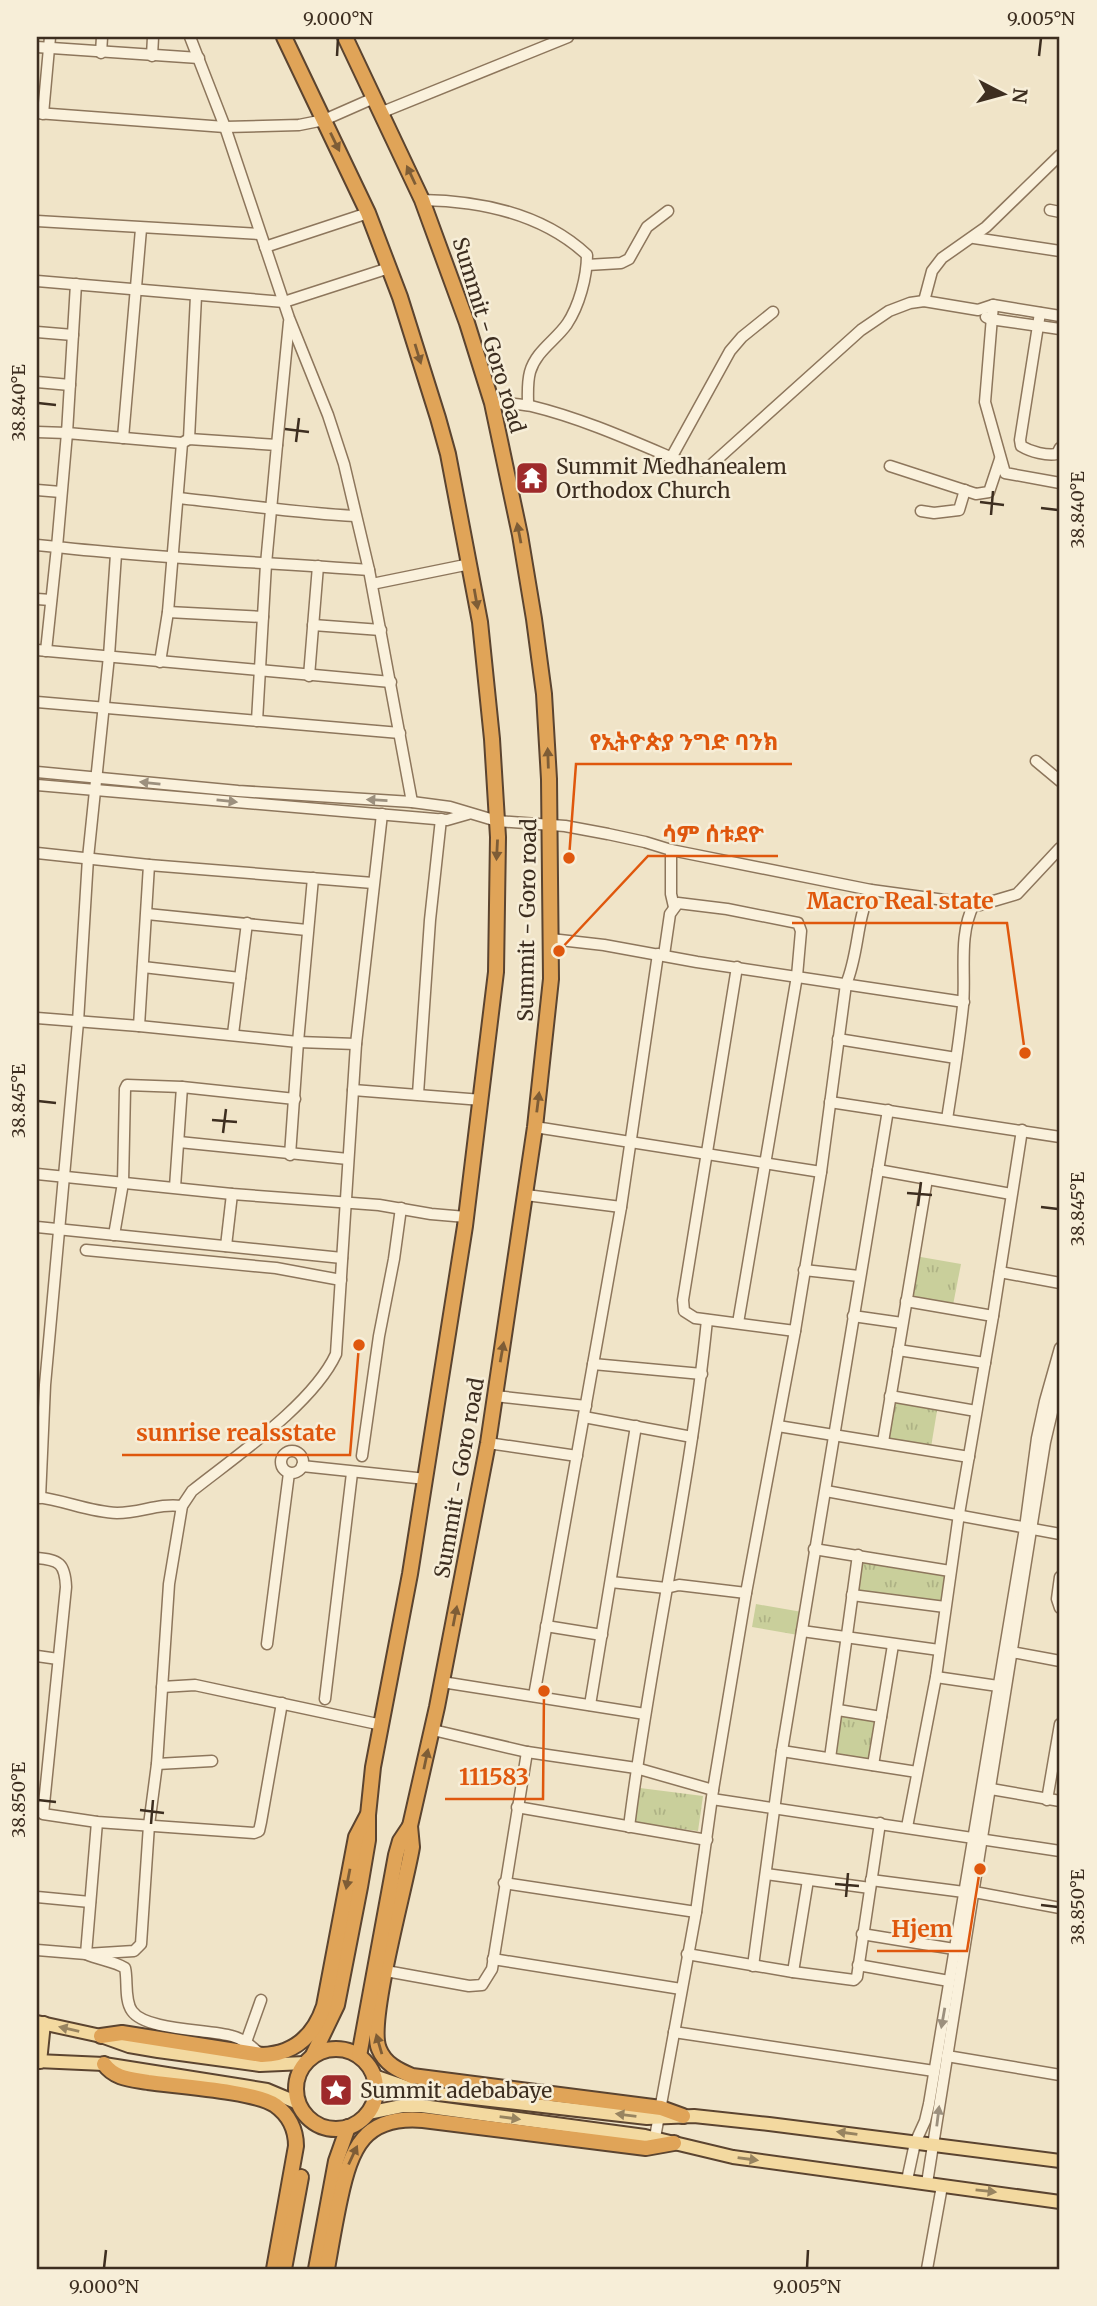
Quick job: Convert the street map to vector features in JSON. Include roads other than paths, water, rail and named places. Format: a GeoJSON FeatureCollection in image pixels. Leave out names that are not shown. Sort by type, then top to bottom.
{"type":"FeatureCollection","features":[{"type":"Feature","properties":{"kind":"highway"},"geometry":{"type":"LineString","coordinates":[[284,37],[369,213],[438,418],[470,564],[486,669],[497,821],[496,972],[466,1217],[426,1479],[382,1725],[368,1815],[368,1840],[341,1986],[330,2024],[297,2078],[298,2103],[306,2117],[326,2128],[348,2127],[359,2122],[368,2113],[376,2096],[374,2076],[368,2064],[348,2050],[336,2048],[324,2050],[309,2059]]}},
{"type":"Feature","properties":{"kind":"highway","name":"Summit - Goro road"},"geometry":{"type":"LineString","coordinates":[[345,37],[422,200],[467,323],[492,403],[520,535],[536,630],[548,733],[551,939],[547,1031],[535,1127],[488,1443],[433,1730],[410,1826]]}},
{"type":"Feature","properties":{"kind":"highway"},"geometry":{"type":"LineString","coordinates":[[101,2036],[122,2034],[272,2055],[293,2048],[309,2035],[320,2017],[356,1837],[368,1815]]}},
{"type":"Feature","properties":{"kind":"highway"},"geometry":{"type":"LineString","coordinates":[[410,1826],[412,1847],[377,2019],[376,2039],[389,2064],[412,2076],[683,2116]]}},
{"type":"Feature","properties":{"kind":"highway"},"geometry":{"type":"LineString","coordinates":[[359,2056],[396,1855],[400,1841],[410,1826]]}},
{"type":"Feature","properties":{"kind":"highway"},"geometry":{"type":"LineString","coordinates":[[104,2064],[110,2072],[130,2080],[250,2096],[275,2105],[285,2113],[296,2135],[296,2146],[274,2269]]}},
{"type":"Feature","properties":{"kind":"highway"},"geometry":{"type":"LineString","coordinates":[[284,2269],[304,2159],[306,2117]]}},
{"type":"Feature","properties":{"kind":"highway"},"geometry":{"type":"LineString","coordinates":[[327,2269],[352,2154],[361,2140],[374,2128],[384,2124],[405,2119],[674,2143]]}},
{"type":"Feature","properties":{"kind":"highway"},"geometry":{"type":"LineString","coordinates":[[316,2269],[336,2161],[348,2127]]}},
{"type":"Feature","properties":{"kind":"main road"},"geometry":{"type":"LineString","coordinates":[[298,2103],[260,2088],[104,2064],[38,2061],[40,2022],[101,2036],[129,2046],[260,2065],[309,2059]]}},
{"type":"Feature","properties":{"kind":"main road"},"geometry":{"type":"LineString","coordinates":[[374,2076],[420,2092],[660,2113]]}},
{"type":"Feature","properties":{"kind":"main road"},"geometry":{"type":"LineString","coordinates":[[368,2113],[402,2106],[422,2106],[654,2143]]}},
{"type":"Feature","properties":{"kind":"main road"},"geometry":{"type":"LineString","coordinates":[[683,2116],[815,2129],[1060,2161]]}},
{"type":"Feature","properties":{"kind":"main road"},"geometry":{"type":"LineString","coordinates":[[674,2143],[733,2157],[1060,2202]]}},
{"type":"Feature","properties":{"kind":"street"},"geometry":{"type":"LineString","coordinates":[[50,37],[40,114],[225,127],[299,125],[324,120],[373,98]]}},
{"type":"Feature","properties":{"kind":"street"},"geometry":{"type":"LineString","coordinates":[[101,53],[102,37]]}},
{"type":"Feature","properties":{"kind":"street"},"geometry":{"type":"LineString","coordinates":[[152,56],[153,37]]}},
{"type":"Feature","properties":{"kind":"street"},"geometry":{"type":"LineString","coordinates":[[190,37],[225,127],[289,318],[328,415],[354,498],[355,516],[372,584],[412,802]]}},
{"type":"Feature","properties":{"kind":"street"},"geometry":{"type":"LineString","coordinates":[[380,113],[568,37]]}},
{"type":"Feature","properties":{"kind":"street"},"geometry":{"type":"LineString","coordinates":[[37,47],[199,58]]}},
{"type":"Feature","properties":{"kind":"street"},"geometry":{"type":"LineString","coordinates":[[923,301],[932,271],[942,258],[974,238],[1060,155]]}},
{"type":"Feature","properties":{"kind":"street"},"geometry":{"type":"LineString","coordinates":[[422,200],[453,200],[513,212],[547,227],[587,255],[577,302],[567,324],[540,354],[530,372],[528,405]]}},
{"type":"Feature","properties":{"kind":"street"},"geometry":{"type":"LineString","coordinates":[[587,265],[621,263],[629,259],[647,227],[668,211]]}},
{"type":"Feature","properties":{"kind":"street"},"geometry":{"type":"LineString","coordinates":[[265,247],[369,213]]}},
{"type":"Feature","properties":{"kind":"street"},"geometry":{"type":"LineString","coordinates":[[37,221],[260,234]]}},
{"type":"Feature","properties":{"kind":"street"},"geometry":{"type":"LineString","coordinates":[[123,438],[141,229]]}},
{"type":"Feature","properties":{"kind":"street"},"geometry":{"type":"LineString","coordinates":[[974,238],[1060,251]]}},
{"type":"Feature","properties":{"kind":"street"},"geometry":{"type":"LineString","coordinates":[[37,281],[284,302],[389,268]]}},
{"type":"Feature","properties":{"kind":"street"},"geometry":{"type":"LineString","coordinates":[[76,284],[71,385],[57,547],[51,600],[41,650],[391,682]]}},
{"type":"Feature","properties":{"kind":"street"},"geometry":{"type":"LineString","coordinates":[[160,662],[168,612],[171,557],[185,441],[196,296]]}},
{"type":"Feature","properties":{"kind":"street"},"geometry":{"type":"LineString","coordinates":[[492,403],[528,405],[613,433],[701,470],[707,468],[866,327],[889,311],[923,301],[978,310],[990,319],[1060,328]]}},
{"type":"Feature","properties":{"kind":"street"},"geometry":{"type":"LineString","coordinates":[[978,310],[993,305],[1060,316]]}},
{"type":"Feature","properties":{"kind":"street"},"geometry":{"type":"LineString","coordinates":[[993,305],[985,402],[1005,473],[1060,483]]}},
{"type":"Feature","properties":{"kind":"street"},"geometry":{"type":"LineString","coordinates":[[671,458],[730,351],[742,337],[773,312]]}},
{"type":"Feature","properties":{"kind":"street"},"geometry":{"type":"LineString","coordinates":[[1040,313],[1020,440],[1021,446],[1053,455],[1057,454],[1060,448]]}},
{"type":"Feature","properties":{"kind":"street"},"geometry":{"type":"LineString","coordinates":[[257,721],[266,564],[289,318]]}},
{"type":"Feature","properties":{"kind":"street"},"geometry":{"type":"LineString","coordinates":[[37,332],[73,335]]}},
{"type":"Feature","properties":{"kind":"street"},"geometry":{"type":"LineString","coordinates":[[37,382],[71,385]]}},
{"type":"Feature","properties":{"kind":"street"},"geometry":{"type":"LineString","coordinates":[[37,432],[277,445]]}},
{"type":"Feature","properties":{"kind":"street"},"geometry":{"type":"LineString","coordinates":[[890,466],[976,494],[989,492],[1000,459]]}},
{"type":"Feature","properties":{"kind":"street"},"geometry":{"type":"LineString","coordinates":[[37,490],[61,492]]}},
{"type":"Feature","properties":{"kind":"street"},"geometry":{"type":"LineString","coordinates":[[921,511],[934,513],[959,509],[965,490]]}},
{"type":"Feature","properties":{"kind":"street"},"geometry":{"type":"LineString","coordinates":[[178,498],[304,513],[355,516]]}},
{"type":"Feature","properties":{"kind":"street"},"geometry":{"type":"LineString","coordinates":[[37,545],[116,554],[369,570]]}},
{"type":"Feature","properties":{"kind":"street"},"geometry":{"type":"LineString","coordinates":[[116,554],[109,656],[88,858],[78,1022],[60,1229],[41,1385],[39,1497],[89,1510],[117,1513],[140,1511],[162,1504],[182,1506]]}},
{"type":"Feature","properties":{"kind":"street"},"geometry":{"type":"LineString","coordinates":[[372,584],[470,564]]}},
{"type":"Feature","properties":{"kind":"street"},"geometry":{"type":"LineString","coordinates":[[309,676],[318,566]]}},
{"type":"Feature","properties":{"kind":"street"},"geometry":{"type":"LineString","coordinates":[[37,599],[51,600]]}},
{"type":"Feature","properties":{"kind":"street"},"geometry":{"type":"LineString","coordinates":[[168,612],[263,617]]}},
{"type":"Feature","properties":{"kind":"street"},"geometry":{"type":"LineString","coordinates":[[313,625],[381,630]]}},
{"type":"Feature","properties":{"kind":"street"},"geometry":{"type":"LineString","coordinates":[[37,702],[401,733]]}},
{"type":"Feature","properties":{"kind":"street"},"geometry":{"type":"LineString","coordinates":[[1036,761],[1060,781]]}},
{"type":"Feature","properties":{"kind":"street"},"geometry":{"type":"LineString","coordinates":[[37,772],[450,807],[497,821],[565,826],[620,836],[671,850],[870,890],[980,905],[1017,894],[1060,848]]}},
{"type":"Feature","properties":{"kind":"street"},"geometry":{"type":"LineString","coordinates":[[37,785],[441,819],[468,814]]}},
{"type":"Feature","properties":{"kind":"street"},"geometry":{"type":"LineString","coordinates":[[37,1950],[86,1954],[134,1951],[141,1944],[169,1584],[182,1506],[192,1491],[281,1419],[312,1390],[329,1369],[336,1354],[356,1045],[382,814]]}},
{"type":"Feature","properties":{"kind":"street"},"geometry":{"type":"LineString","coordinates":[[418,1094],[430,920],[441,819]]}},
{"type":"Feature","properties":{"kind":"street"},"geometry":{"type":"LineString","coordinates":[[671,850],[671,894],[674,907]]}},
{"type":"Feature","properties":{"kind":"street"},"geometry":{"type":"LineString","coordinates":[[37,853],[373,883]]}},
{"type":"Feature","properties":{"kind":"street"},"geometry":{"type":"LineString","coordinates":[[139,1026],[149,865]]}},
{"type":"Feature","properties":{"kind":"street"},"geometry":{"type":"LineString","coordinates":[[290,1155],[313,878]]}},
{"type":"Feature","properties":{"kind":"street"},"geometry":{"type":"LineString","coordinates":[[654,2143],[696,1912],[746,1593],[795,1331],[821,1172],[846,984],[852,969],[862,914],[870,890]]}},
{"type":"Feature","properties":{"kind":"street"},"geometry":{"type":"LineString","coordinates":[[534,1696],[621,1207],[661,955],[668,922],[678,903],[687,902],[798,923],[801,931],[797,976],[738,1323]]}},
{"type":"Feature","properties":{"kind":"street"},"geometry":{"type":"LineString","coordinates":[[947,1119],[964,1002],[967,929],[969,914],[974,904]]}},
{"type":"Feature","properties":{"kind":"street"},"geometry":{"type":"LineString","coordinates":[[147,914],[307,930]]}},
{"type":"Feature","properties":{"kind":"street"},"geometry":{"type":"LineString","coordinates":[[233,1034],[247,922]]}},
{"type":"Feature","properties":{"kind":"street"},"geometry":{"type":"LineString","coordinates":[[551,939],[604,944],[964,1002]]}},
{"type":"Feature","properties":{"kind":"street"},"geometry":{"type":"LineString","coordinates":[[144,967],[240,978]]}},
{"type":"Feature","properties":{"kind":"street"},"geometry":{"type":"LineString","coordinates":[[737,967],[683,1300],[684,1311],[695,1318],[795,1331]]}},
{"type":"Feature","properties":{"kind":"street"},"geometry":{"type":"LineString","coordinates":[[37,1018],[356,1045]]}},
{"type":"Feature","properties":{"kind":"street"},"geometry":{"type":"LineString","coordinates":[[838,1039],[956,1058]]}},
{"type":"Feature","properties":{"kind":"street"},"geometry":{"type":"LineString","coordinates":[[114,1235],[123,1183],[125,1089],[132,1083],[295,1099]]}},
{"type":"Feature","properties":{"kind":"street"},"geometry":{"type":"LineString","coordinates":[[175,1187],[182,1087]]}},
{"type":"Feature","properties":{"kind":"street"},"geometry":{"type":"LineString","coordinates":[[353,1090],[482,1100]]}},
{"type":"Feature","properties":{"kind":"street"},"geometry":{"type":"LineString","coordinates":[[830,1102],[1060,1137]]}},
{"type":"Feature","properties":{"kind":"street"},"geometry":{"type":"LineString","coordinates":[[753,1966],[782,1751],[888,1110]]}},
{"type":"Feature","properties":{"kind":"street"},"geometry":{"type":"LineString","coordinates":[[535,1127],[821,1172]]}},
{"type":"Feature","properties":{"kind":"street"},"geometry":{"type":"LineString","coordinates":[[907,1827],[936,1677],[944,1608],[1021,1130]]}},
{"type":"Feature","properties":{"kind":"street"},"geometry":{"type":"LineString","coordinates":[[179,1142],[348,1159]]}},
{"type":"Feature","properties":{"kind":"street"},"geometry":{"type":"LineString","coordinates":[[878,1170],[1011,1194]]}},
{"type":"Feature","properties":{"kind":"street"},"geometry":{"type":"LineString","coordinates":[[37,1174],[401,1208],[466,1217]]}},
{"type":"Feature","properties":{"kind":"street"},"geometry":{"type":"LineString","coordinates":[[883,1442],[926,1179]]}},
{"type":"Feature","properties":{"kind":"street"},"geometry":{"type":"LineString","coordinates":[[226,1246],[232,1194]]}},
{"type":"Feature","properties":{"kind":"street"},"geometry":{"type":"LineString","coordinates":[[526,1195],[621,1207]]}},
{"type":"Feature","properties":{"kind":"street"},"geometry":{"type":"LineString","coordinates":[[362,1456],[401,1208]]}},
{"type":"Feature","properties":{"kind":"street"},"geometry":{"type":"LineString","coordinates":[[37,1227],[342,1258]]}},
{"type":"Feature","properties":{"kind":"street"},"geometry":{"type":"LineString","coordinates":[[86,1250],[276,1268],[341,1280]]}},
{"type":"Feature","properties":{"kind":"street"},"geometry":{"type":"LineString","coordinates":[[804,1270],[859,1276]]}},
{"type":"Feature","properties":{"kind":"street"},"geometry":{"type":"LineString","coordinates":[[1000,1272],[1060,1283]]}},
{"type":"Feature","properties":{"kind":"street"},"geometry":{"type":"LineString","coordinates":[[906,1301],[993,1315]]}},
{"type":"Feature","properties":{"kind":"street"},"geometry":{"type":"LineString","coordinates":[[853,1316],[902,1323]]}},
{"type":"Feature","properties":{"kind":"street"},"geometry":{"type":"LineString","coordinates":[[629,1827],[636,1768],[702,1374],[708,1320]]}},
{"type":"Feature","properties":{"kind":"street"},"geometry":{"type":"LineString","coordinates":[[977,1838],[991,1789],[1012,1652],[1029,1529],[1039,1426],[1060,1348]]}},
{"type":"Feature","properties":{"kind":"street"},"geometry":{"type":"LineString","coordinates":[[898,1350],[985,1363]]}},
{"type":"Feature","properties":{"kind":"street"},"geometry":{"type":"LineString","coordinates":[[593,1364],[702,1374]]}},
{"type":"Feature","properties":{"kind":"street"},"geometry":{"type":"LineString","coordinates":[[927,2183],[998,1686],[1060,1378]]}},
{"type":"Feature","properties":{"kind":"street"},"geometry":{"type":"LineString","coordinates":[[495,1396],[586,1406]]}},
{"type":"Feature","properties":{"kind":"street"},"geometry":{"type":"LineString","coordinates":[[890,1396],[976,1411]]}},
{"type":"Feature","properties":{"kind":"street"},"geometry":{"type":"LineString","coordinates":[[584,1417],[692,1437]]}},
{"type":"Feature","properties":{"kind":"street"},"geometry":{"type":"LineString","coordinates":[[590,1705],[636,1426]]}},
{"type":"Feature","properties":{"kind":"street"},"geometry":{"type":"LineString","coordinates":[[778,1426],[969,1457]]}},
{"type":"Feature","properties":{"kind":"street"},"geometry":{"type":"LineString","coordinates":[[488,1443],[578,1456]]}},
{"type":"Feature","properties":{"kind":"street"},"geometry":{"type":"LineString","coordinates":[[267,1644],[289,1473],[281,1464],[285,1454],[296,1452],[303,1460],[302,1466],[299,1471],[289,1473]]}},
{"type":"Feature","properties":{"kind":"street"},"geometry":{"type":"LineString","coordinates":[[302,1466],[426,1479]]}},
{"type":"Feature","properties":{"kind":"street"},"geometry":{"type":"LineString","coordinates":[[325,1699],[352,1473]]}},
{"type":"Feature","properties":{"kind":"street"},"geometry":{"type":"LineString","coordinates":[[826,1491],[1060,1534]]}},
{"type":"Feature","properties":{"kind":"street"},"geometry":{"type":"LineString","coordinates":[[814,1549],[950,1571]]}},
{"type":"Feature","properties":{"kind":"street"},"geometry":{"type":"LineString","coordinates":[[830,1758],[858,1555]]}},
{"type":"Feature","properties":{"kind":"street"},"geometry":{"type":"LineString","coordinates":[[37,1558],[52,1559],[61,1564],[66,1575],[40,1814],[97,1822],[236,1833],[259,1831],[282,1703]]}},
{"type":"Feature","properties":{"kind":"street"},"geometry":{"type":"LineString","coordinates":[[1060,1577],[1057,1605],[1060,1608]]}},
{"type":"Feature","properties":{"kind":"street"},"geometry":{"type":"LineString","coordinates":[[611,1582],[666,1588],[679,1585],[746,1593]]}},
{"type":"Feature","properties":{"kind":"street"},"geometry":{"type":"LineString","coordinates":[[852,1595],[944,1608]]}},
{"type":"Feature","properties":{"kind":"street"},"geometry":{"type":"LineString","coordinates":[[547,1626],[602,1635]]}},
{"type":"Feature","properties":{"kind":"street"},"geometry":{"type":"LineString","coordinates":[[802,1631],[939,1650]]}},
{"type":"Feature","properties":{"kind":"street"},"geometry":{"type":"LineString","coordinates":[[873,1765],[892,1645]]}},
{"type":"Feature","properties":{"kind":"street"},"geometry":{"type":"LineString","coordinates":[[1012,1652],[1060,1661]]}},
{"type":"Feature","properties":{"kind":"street"},"geometry":{"type":"LineString","coordinates":[[37,1656],[58,1659]]}},
{"type":"Feature","properties":{"kind":"street"},"geometry":{"type":"LineString","coordinates":[[936,1677],[998,1686]]}},
{"type":"Feature","properties":{"kind":"street"},"geometry":{"type":"LineString","coordinates":[[442,1682],[645,1714]]}},
{"type":"Feature","properties":{"kind":"street"},"geometry":{"type":"LineString","coordinates":[[162,1687],[195,1685],[382,1725]]}},
{"type":"Feature","properties":{"kind":"street"},"geometry":{"type":"LineString","coordinates":[[838,1710],[881,1717]]}},
{"type":"Feature","properties":{"kind":"street"},"geometry":{"type":"LineString","coordinates":[[1047,1800],[1060,1724]]}},
{"type":"Feature","properties":{"kind":"street"},"geometry":{"type":"LineString","coordinates":[[433,1730],[527,1752],[636,1768],[713,1795],[775,1807],[1060,1851]]}},
{"type":"Feature","properties":{"kind":"street"},"geometry":{"type":"LineString","coordinates":[[37,1735],[50,1735]]}},
{"type":"Feature","properties":{"kind":"street"},"geometry":{"type":"LineString","coordinates":[[782,1751],[917,1772]]}},
{"type":"Feature","properties":{"kind":"street"},"geometry":{"type":"LineString","coordinates":[[386,1971],[463,1985],[482,1985],[492,1969],[527,1752]]}},
{"type":"Feature","properties":{"kind":"street"},"geometry":{"type":"LineString","coordinates":[[157,1764],[212,1761]]}},
{"type":"Feature","properties":{"kind":"street"},"geometry":{"type":"LineString","coordinates":[[991,1789],[1060,1801]]}},
{"type":"Feature","properties":{"kind":"street"},"geometry":{"type":"LineString","coordinates":[[517,1807],[707,1840]]}},
{"type":"Feature","properties":{"kind":"street"},"geometry":{"type":"LineString","coordinates":[[86,1954],[97,1822]]}},
{"type":"Feature","properties":{"kind":"street"},"geometry":{"type":"LineString","coordinates":[[687,1954],[854,1980],[880,1823]]}},
{"type":"Feature","properties":{"kind":"street"},"geometry":{"type":"LineString","coordinates":[[766,1874],[808,1880],[969,1892],[1060,1908]]}},
{"type":"Feature","properties":{"kind":"street"},"geometry":{"type":"LineString","coordinates":[[793,1972],[808,1880]]}},
{"type":"Feature","properties":{"kind":"street"},"geometry":{"type":"LineString","coordinates":[[504,1883],[696,1912]]}},
{"type":"Feature","properties":{"kind":"street"},"geometry":{"type":"LineString","coordinates":[[906,2180],[915,2143],[925,2121],[954,1950],[969,1892]]}},
{"type":"Feature","properties":{"kind":"street"},"geometry":{"type":"LineString","coordinates":[[37,1897],[90,1902]]}},
{"type":"Feature","properties":{"kind":"street"},"geometry":{"type":"LineString","coordinates":[[862,1934],[954,1950]]}},
{"type":"Feature","properties":{"kind":"street"},"geometry":{"type":"LineString","coordinates":[[86,1954],[125,1968],[130,2004],[132,2011],[138,2016],[163,2025],[230,2035],[246,2042],[261,2055]]}},
{"type":"Feature","properties":{"kind":"street"},"geometry":{"type":"LineString","coordinates":[[493,1959],[681,1989]]}},
{"type":"Feature","properties":{"kind":"street"},"geometry":{"type":"LineString","coordinates":[[858,1965],[949,1981]]}},
{"type":"Feature","properties":{"kind":"street"},"geometry":{"type":"LineString","coordinates":[[246,2042],[261,2000]]}},
{"type":"Feature","properties":{"kind":"street"},"geometry":{"type":"LineString","coordinates":[[674,2032],[934,2071]]}},
{"type":"Feature","properties":{"kind":"street"},"geometry":{"type":"LineString","coordinates":[[947,2056],[1060,2075]]}},
{"type":"Feature","properties":{"kind":"street"},"geometry":{"type":"LineString","coordinates":[[928,2269],[942,2186]]}},
{"type":"Feature","properties":{"kind":"place","name":"Summit Medhanealem Orthodox Church"},"geometry":{"type":"Point","coordinates":[532,478]}},
{"type":"Feature","properties":{"kind":"place","name":"የኢትዮጵያ ንግድ ባንክ"},"geometry":{"type":"Point","coordinates":[569,858]}},
{"type":"Feature","properties":{"kind":"place","name":"ሳም ሰቱደዮ"},"geometry":{"type":"Point","coordinates":[559,951]}},
{"type":"Feature","properties":{"kind":"place","name":"Macro Real state"},"geometry":{"type":"Point","coordinates":[1025,1053]}},
{"type":"Feature","properties":{"kind":"place","name":"sunrise realsstate"},"geometry":{"type":"Point","coordinates":[359,1345]}},
{"type":"Feature","properties":{"kind":"place","name":"111583"},"geometry":{"type":"Point","coordinates":[544,1691]}},
{"type":"Feature","properties":{"kind":"place","name":"Hjem"},"geometry":{"type":"Point","coordinates":[980,1869]}},
{"type":"Feature","properties":{"kind":"place","name":"Summit adebabaye"},"geometry":{"type":"Point","coordinates":[336,2090]}}]}
